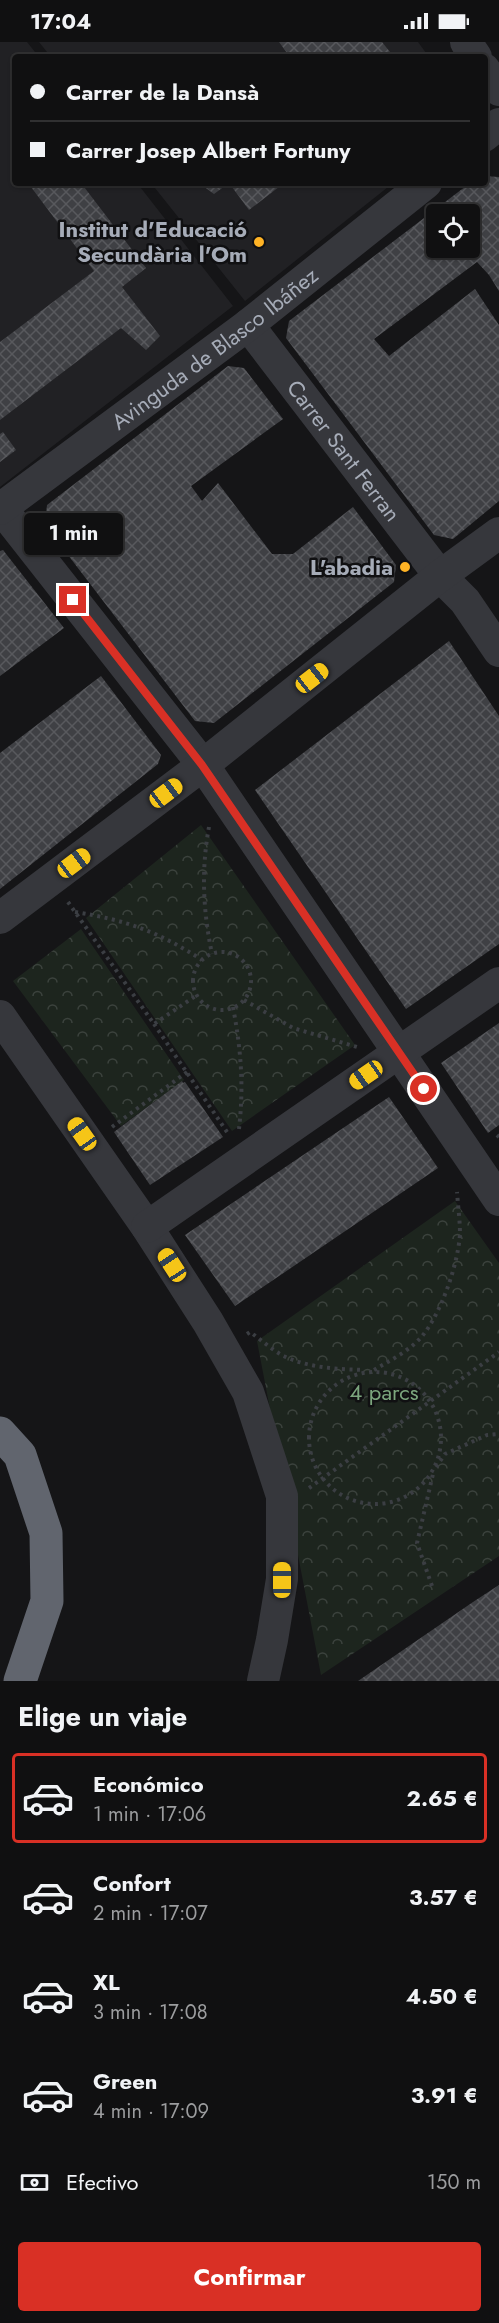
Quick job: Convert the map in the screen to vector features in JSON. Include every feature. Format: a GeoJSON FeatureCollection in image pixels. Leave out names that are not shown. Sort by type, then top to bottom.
{"type":"FeatureCollection","features":[{"type":"Feature","properties":{"kind":"highway"},"geometry":{"type":"LineString","coordinates":[[0,1433],[20,1455],[46,1533],[47,1601],[20,1681]]}},
{"type":"Feature","properties":{"kind":"street"},"geometry":{"type":"LineString","coordinates":[[488,75],[499,90]]}},
{"type":"Feature","properties":{"kind":"street","name":"Avinguda de Blasco Ibáñez"},"geometry":{"type":"LineString","coordinates":[[1,508],[248,325],[422,186]]}},
{"type":"Feature","properties":{"kind":"street","name":"Carrer Sant Ferran"},"geometry":{"type":"LineString","coordinates":[[248,325],[440,576],[465,601],[499,651]]}},
{"type":"Feature","properties":{"kind":"street"},"geometry":{"type":"LineString","coordinates":[[1,508],[202,765],[499,1200]]}},
{"type":"Feature","properties":{"kind":"street"},"geometry":{"type":"LineString","coordinates":[[0,918],[202,765],[499,532]]}},
{"type":"Feature","properties":{"kind":"street"},"geometry":{"type":"LineString","coordinates":[[147,1227],[499,983]]}},
{"type":"Feature","properties":{"kind":"street"},"geometry":{"type":"LineString","coordinates":[[0,1016],[147,1227],[208,1322],[249,1392],[282,1496],[282,1580],[263,1681]]}},
{"type":"Feature","properties":{"kind":"path"},"geometry":{"type":"LineString","coordinates":[[210,823],[204,854],[204,909],[212,954]]}},
{"type":"Feature","properties":{"kind":"path"},"geometry":{"type":"LineString","coordinates":[[66,900],[154,1024],[232,1140]]}},
{"type":"Feature","properties":{"kind":"path"},"geometry":{"type":"LineString","coordinates":[[75,912],[136,925],[176,943],[202,960]]}},
{"type":"Feature","properties":{"kind":"path"},"geometry":{"type":"LineString","coordinates":[[221,952],[230,953],[246,964],[251,983],[244,1000],[233,1007],[217,1009],[208,1006],[197,995],[193,984],[194,974],[202,960],[221,952]]}},
{"type":"Feature","properties":{"kind":"path"},"geometry":{"type":"LineString","coordinates":[[154,1024],[197,995]]}},
{"type":"Feature","properties":{"kind":"path"},"geometry":{"type":"LineString","coordinates":[[244,1000],[293,1028],[361,1048]]}},
{"type":"Feature","properties":{"kind":"path"},"geometry":{"type":"LineString","coordinates":[[233,1007],[241,1054],[243,1094],[238,1135]]}},
{"type":"Feature","properties":{"kind":"path"},"geometry":{"type":"LineString","coordinates":[[110,1129],[187,1072]]}},
{"type":"Feature","properties":{"kind":"path"},"geometry":{"type":"LineString","coordinates":[[457,1192],[460,1235],[453,1272],[437,1310],[423,1335],[402,1354],[374,1371],[353,1374],[334,1384],[320,1399],[311,1418],[308,1439],[311,1460],[322,1479],[339,1494],[360,1503],[382,1504],[404,1498],[422,1485],[446,1454],[487,1436],[499,1434]]}},
{"type":"Feature","properties":{"kind":"path"},"geometry":{"type":"LineString","coordinates":[[244,1335],[250,1332],[281,1355],[309,1365],[396,1374],[416,1385],[431,1402],[440,1422],[442,1445],[433,1471],[417,1543],[432,1586]]}},
{"type":"Feature","properties":{"kind":"path"},"geometry":{"type":"LineString","coordinates":[[306,1489],[499,1352]]}},
{"type":"Feature","properties":{"kind":"shaded area"},"geometry":{"type":"Polygon","coordinates":[[[0,42],[27,42],[37,54],[12,54],[12,186],[139,186],[233,306],[0,487],[0,42]]]}},
{"type":"Feature","properties":{"kind":"shaded area"},"geometry":{"type":"Polygon","coordinates":[[[39,42],[418,42],[427,54],[49,54],[39,42]]]}},
{"type":"Feature","properties":{"kind":"shaded area","name":"Institut d'Educació Secundària l'Om"},"geometry":{"type":"Polygon","coordinates":[[[153,186],[389,186],[245,301],[153,186]]]}},
{"type":"Feature","properties":{"kind":"green space"},"geometry":{"type":"Polygon","coordinates":[[[201,825],[355,1045],[232,1131],[86,918],[201,825]]]}},
{"type":"Feature","properties":{"kind":"green space"},"geometry":{"type":"Polygon","coordinates":[[[81,929],[184,1080],[121,1126],[13,981],[81,929]]]}},
{"type":"Feature","properties":{"kind":"green space","name":"4 parcs"},"geometry":{"type":"Polygon","coordinates":[[[455,1201],[499,1263],[499,1556],[321,1675],[257,1341],[455,1201]]]}},
{"type":"Feature","properties":{"kind":"building"},"geometry":{"type":"Polygon","coordinates":[[[279,42],[382,42],[392,54],[314,54],[312,52],[310,54],[288,54],[279,42]]]}},
{"type":"Feature","properties":{"kind":"building"},"geometry":{"type":"Polygon","coordinates":[[[488,176],[499,177],[499,291],[477,262],[374,339],[389,356],[475,289],[499,325],[499,501],[453,539],[434,535],[286,338],[289,321],[426,217],[426,258],[480,258],[480,204],[442,204],[466,186],[488,186],[488,176]]]}},
{"type":"Feature","properties":{"kind":"building"},"geometry":{"type":"Polygon","coordinates":[[[30,186],[83,186],[146,268],[122,287],[160,336],[146,350],[121,328],[0,420],[0,342],[94,271],[30,186]]]}},
{"type":"Feature","properties":{"kind":"building"},"geometry":{"type":"Polygon","coordinates":[[[203,186],[225,186],[214,194],[203,186]]]}},
{"type":"Feature","properties":{"kind":"building"},"geometry":{"type":"Polygon","coordinates":[[[231,186],[280,186],[249,210],[231,186]]]}},
{"type":"Feature","properties":{"kind":"building"},"geometry":{"type":"Polygon","coordinates":[[[228,366],[244,368],[283,419],[191,486],[202,501],[218,483],[272,554],[293,554],[353,507],[396,565],[394,582],[214,723],[195,721],[45,525],[47,505],[228,366]]]}},
{"type":"Feature","properties":{"kind":"building"},"geometry":{"type":"Polygon","coordinates":[[[3,432],[16,450],[0,462],[0,434],[3,432]]]}},
{"type":"Feature","properties":{"kind":"building"},"geometry":{"type":"Polygon","coordinates":[[[3,550],[64,628],[0,676],[0,551],[3,550]]]}},
{"type":"Feature","properties":{"kind":"building"},"geometry":{"type":"Polygon","coordinates":[[[449,641],[499,716],[499,944],[406,1009],[255,790],[449,641]]]}},
{"type":"Feature","properties":{"kind":"building"},"geometry":{"type":"Polygon","coordinates":[[[101,676],[161,755],[158,764],[0,889],[0,753],[101,676]]]}},
{"type":"Feature","properties":{"kind":"building"},"geometry":{"type":"Polygon","coordinates":[[[499,1023],[499,1125],[488,1133],[441,1063],[499,1023]]]}},
{"type":"Feature","properties":{"kind":"building"},"geometry":{"type":"Polygon","coordinates":[[[182,1081],[185,1082],[223,1137],[150,1185],[114,1132],[182,1081]]]}},
{"type":"Feature","properties":{"kind":"building"},"geometry":{"type":"Polygon","coordinates":[[[389,1097],[438,1168],[235,1306],[185,1235],[389,1097]]]}},
{"type":"Feature","properties":{"kind":"building"},"geometry":{"type":"Polygon","coordinates":[[[499,1585],[499,1681],[358,1681],[473,1602],[499,1585]]]}},
{"type":"Feature","properties":{"kind":"place","name":"Institut d'Educació Secundària l'Om"},"geometry":{"type":"Point","coordinates":[259,242]}},
{"type":"Feature","properties":{"kind":"place","name":"L'abadia"},"geometry":{"type":"Point","coordinates":[405,567]}},
{"type":"Feature","properties":{"kind":"route"},"geometry":{"type":"LineString","coordinates":[[73,600],[202,765],[424,1089]]}}]}
